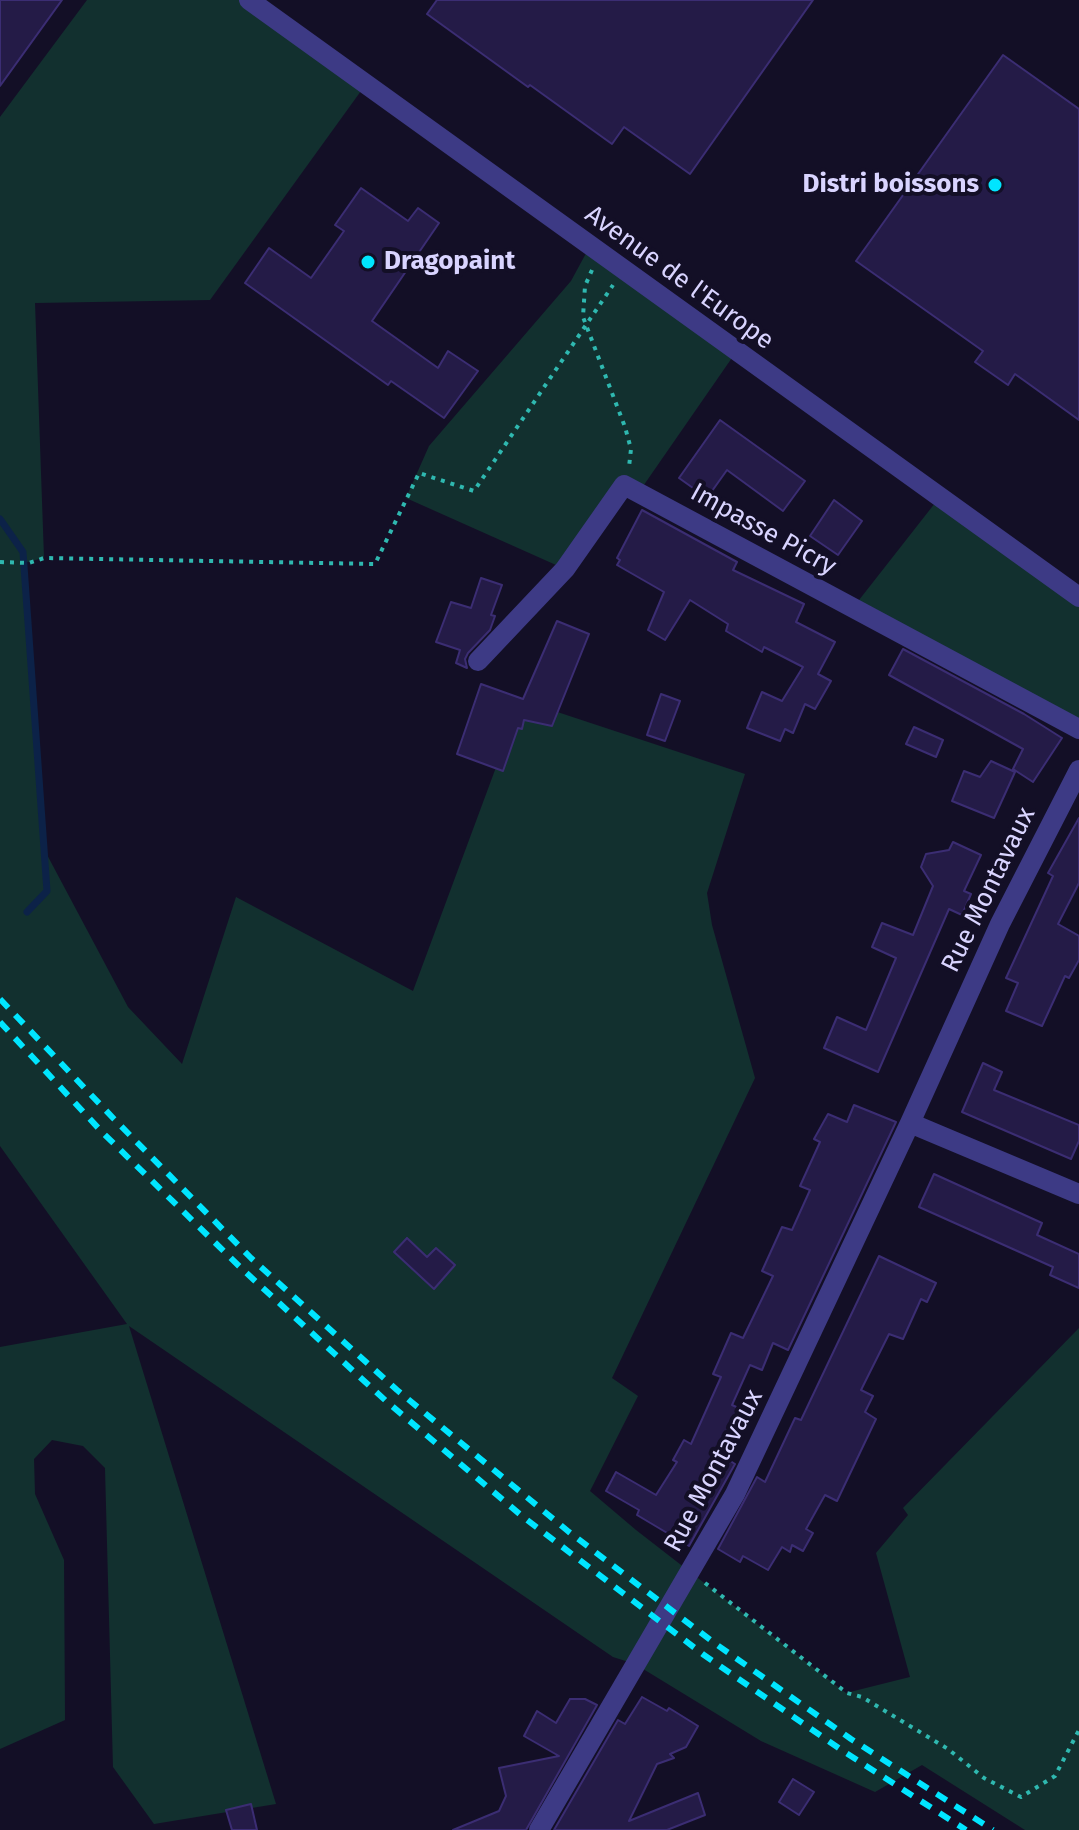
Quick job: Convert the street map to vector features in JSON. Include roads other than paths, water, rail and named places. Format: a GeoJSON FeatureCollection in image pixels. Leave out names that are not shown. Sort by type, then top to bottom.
{"type":"FeatureCollection","features":[{"type":"Feature","properties":{"kind":"street","name":"Avenue de l'Europe"},"geometry":{"type":"LineString","coordinates":[[249,0],[1079,597]]}},
{"type":"Feature","properties":{"kind":"street","name":"Impasse Picry"},"geometry":{"type":"LineString","coordinates":[[478,661],[565,569],[624,485],[1079,729]]}},
{"type":"Feature","properties":{"kind":"street","name":"Rue Montavaux"},"geometry":{"type":"LineString","coordinates":[[539,1830],[735,1494],[1000,924],[1079,770]]}},
{"type":"Feature","properties":{"kind":"street"},"geometry":{"type":"LineString","coordinates":[[910,1123],[1079,1194]]}},
{"type":"Feature","properties":{"kind":"waterway"},"geometry":{"type":"LineString","coordinates":[[0,519],[23,552],[47,891],[27,912]]}},
{"type":"Feature","properties":{"kind":"railway"},"geometry":{"type":"LineString","coordinates":[[0,999],[251,1258],[397,1390],[569,1532],[713,1642],[851,1739],[993,1830]]}},
{"type":"Feature","properties":{"kind":"railway"},"geometry":{"type":"LineString","coordinates":[[0,1022],[101,1131],[241,1268],[386,1401],[522,1516],[704,1655],[843,1751],[966,1830]]}},
{"type":"Feature","properties":{"kind":"place","name":"Distri boissons"},"geometry":{"type":"Point","coordinates":[995,185]}},
{"type":"Feature","properties":{"kind":"place","name":"Dragopaint"},"geometry":{"type":"Point","coordinates":[368,262]}}]}
